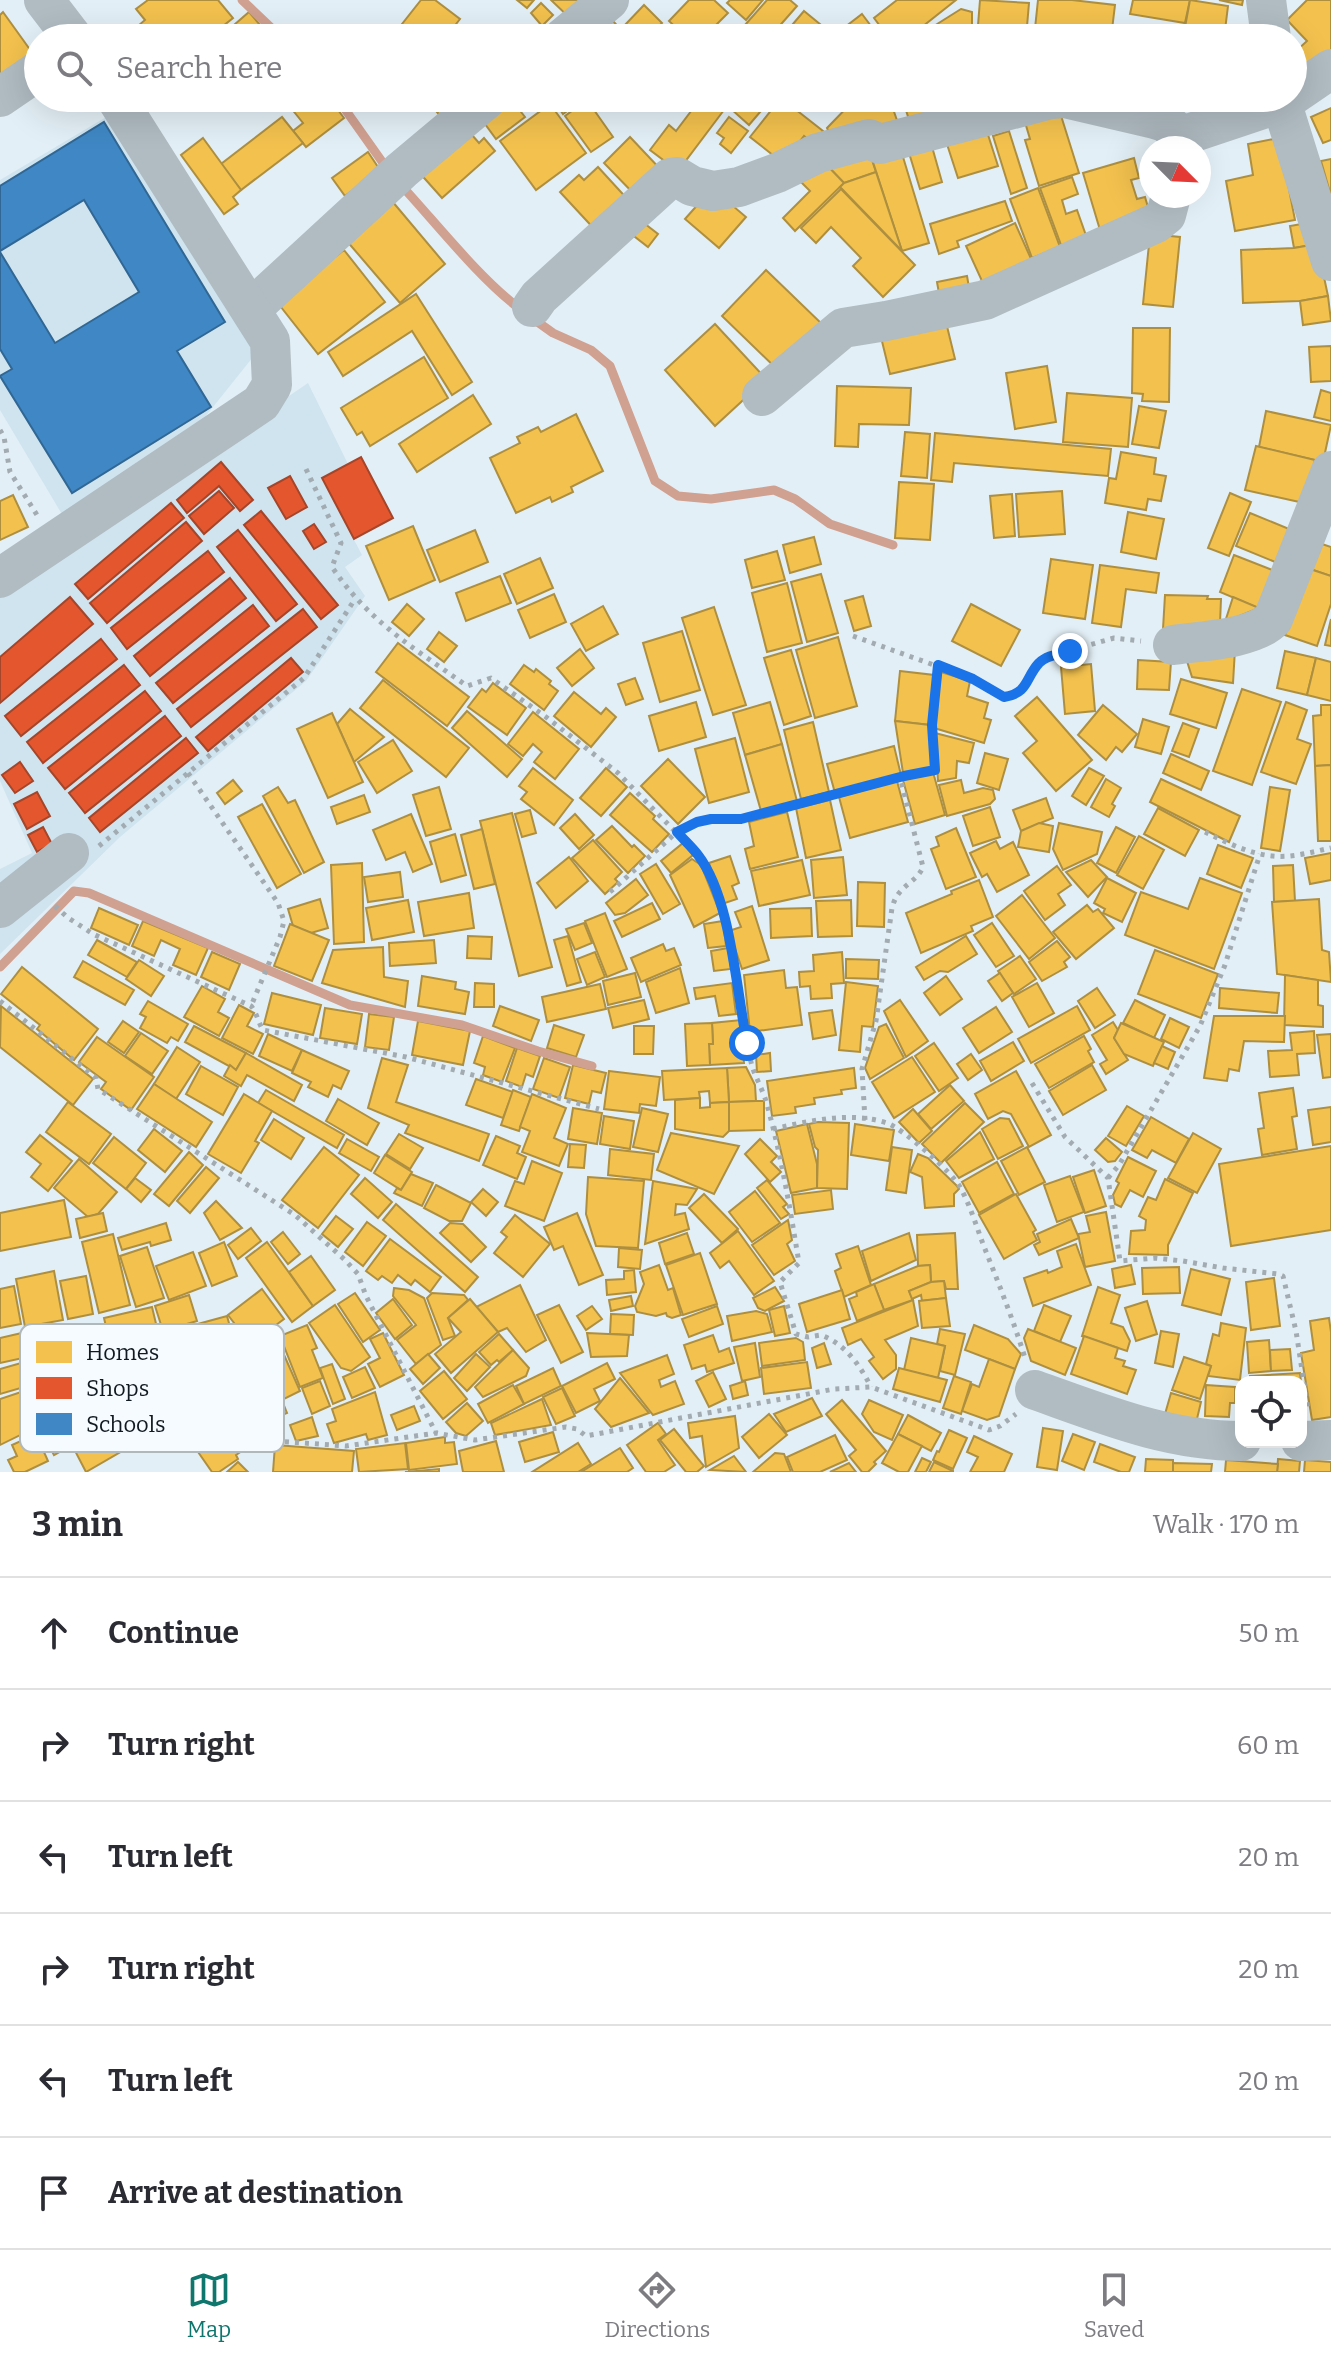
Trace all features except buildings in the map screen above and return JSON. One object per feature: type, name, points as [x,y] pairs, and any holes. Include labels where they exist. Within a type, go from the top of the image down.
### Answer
[{"type":"street","points":[[44,0],[62,24]]},
{"type":"street","points":[[580,24],[609,0]]},
{"type":"street","points":[[1266,0],[1269,24]]},
{"type":"street","points":[[1307,85],[1331,69]]},
{"type":"street","points":[[0,97],[24,81]]},
{"type":"street","points":[[0,578],[261,403],[272,385],[270,341],[125,112]]},
{"type":"street","points":[[251,309],[394,178],[472,112]]},
{"type":"street","points":[[532,307],[539,297],[670,178],[677,177],[692,186],[713,191],[739,187],[818,153],[869,139],[880,144],[1002,112]]},
{"type":"street","points":[[1125,112],[1165,122],[1177,136]]},
{"type":"street","points":[[1197,136],[1255,112]]},
{"type":"street","points":[[1290,112],[1331,261]]},
{"type":"street","points":[[762,396],[843,328],[985,300],[1156,223],[1166,215],[1168,208]]},
{"type":"street","points":[[1173,645],[1266,627],[1273,619],[1331,471]]},
{"type":"street","points":[[0,908],[69,853]]},
{"type":"street","points":[[1035,1390],[1142,1428],[1235,1441]]},
{"type":"path","points":[[0,430],[10,472],[54,542]]},
{"type":"path","points":[[306,469],[341,543],[332,567],[355,599],[389,631],[467,686],[491,678],[546,717],[618,773],[699,856],[725,916],[751,1064],[766,1100],[788,1195],[799,1263],[780,1282],[796,1334],[808,1337],[821,1335],[846,1351],[863,1370],[871,1387]]},
{"type":"path","points":[[69,853],[100,845],[304,678],[355,599]]},
{"type":"path","points":[[853,636],[973,679],[1004,697],[1013,696],[1024,688],[1047,657],[1114,638],[1173,645]]},
{"type":"path","points":[[610,892],[677,832],[697,822],[741,819],[935,770],[932,725],[938,665]]},
{"type":"path","points":[[188,773],[278,903],[284,921],[251,1006]]},
{"type":"path","points":[[865,1120],[862,1069],[876,1021],[892,908],[899,890],[921,873],[923,867],[900,777]]},
{"type":"path","points":[[1205,832],[1235,846],[1273,856],[1331,848]]},
{"type":"path","points":[[1108,1178],[1119,1165],[1200,1026],[1225,965],[1260,854]]},
{"type":"path","points":[[67,917],[93,934],[251,1006],[263,1030],[406,1057],[599,1109]]},
{"type":"path","points":[[0,1001],[96,1078],[98,1089],[295,1215],[345,1260],[358,1274],[366,1296],[436,1433]]},
{"type":"path","points":[[1032,1083],[1065,1137],[1108,1178],[1120,1261],[1155,1258],[1283,1276],[1315,1440]]},
{"type":"path","points":[[284,1442],[346,1446],[436,1433],[475,1440],[566,1427],[577,1429],[586,1436],[834,1389],[871,1387],[989,1430],[1029,1406],[1035,1390],[1013,1319],[959,1184],[898,1129],[887,1123],[819,1119],[773,1129]]},
{"type":"shaded area","points":[[113,113],[257,352],[197,427],[63,516],[0,410],[0,180]]},
{"type":"shaded area","points":[[308,383],[348,464],[322,479],[362,555],[345,567],[365,596],[306,681],[120,837],[0,954],[0,869],[32,853],[0,781],[0,591]]},
{"type":"waterway","points":[[242,0],[267,24]]},
{"type":"waterway","points":[[347,112],[388,170]]},
{"type":"waterway","points":[[400,184],[473,266],[520,309]]},
{"type":"waterway","points":[[532,318],[553,333],[591,350],[610,366],[655,481],[678,496],[711,499],[774,490],[795,499],[830,524],[893,545]]},
{"type":"waterway","points":[[0,967],[74,891],[89,893],[350,1005],[462,1025],[592,1066]]},
{"type":"route","points":[[747,1043],[725,916],[699,856],[677,832],[697,822],[741,819],[935,770],[932,725],[938,665],[973,679],[1004,697],[1013,696],[1024,688],[1047,657],[1070,651]]}]
